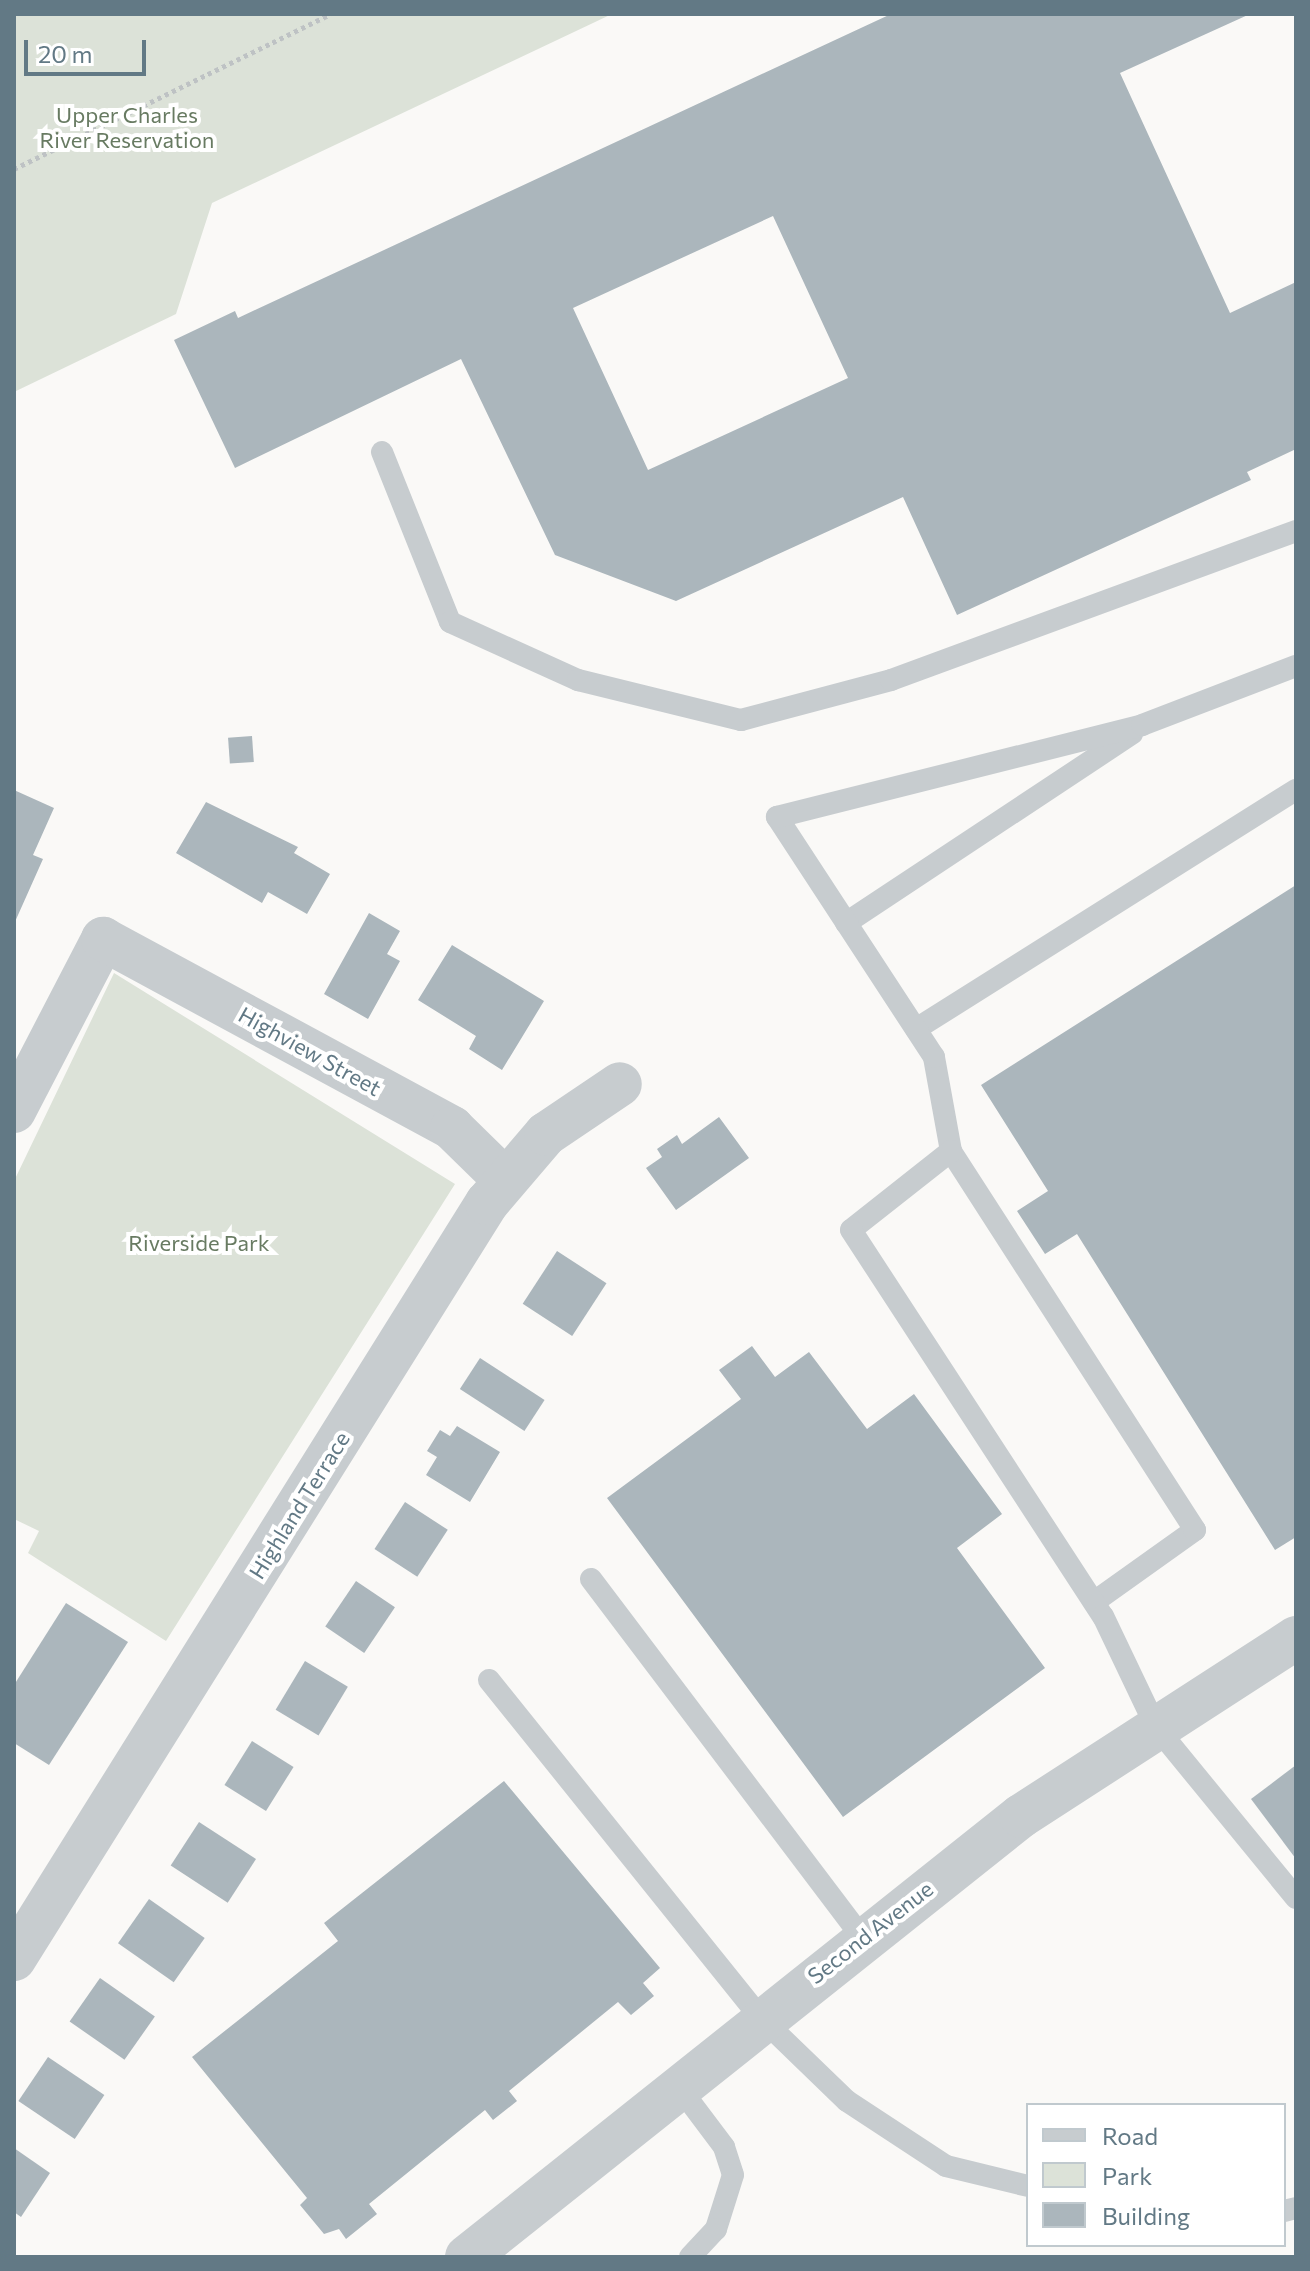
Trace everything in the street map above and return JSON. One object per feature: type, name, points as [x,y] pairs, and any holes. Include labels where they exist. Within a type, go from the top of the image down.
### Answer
[{"type":"street","name":"Highview Street","points":[[14,1111],[103,939],[452,1128],[504,1179]]},
{"type":"street","name":"Highland Terrace","points":[[14,1959],[504,1179],[546,1134],[620,1084]]},
{"type":"street","name":"Second Avenue","points":[[467,2257],[863,1938],[1021,1816],[1296,1638]]},
{"type":"lane","points":[[382,452],[450,622],[578,680],[741,720],[891,680],[1296,531]]},
{"type":"lane","points":[[1094,1602],[1195,1530],[951,1151],[934,1057],[777,817],[1148,723],[1296,666]]},
{"type":"lane","points":[[846,923],[1148,723]]},
{"type":"lane","points":[[916,1029],[1296,790]]},
{"type":"lane","points":[[951,1151],[851,1230],[1094,1602],[1156,1727],[1296,1898]]},
{"type":"lane","points":[[591,1579],[863,1938]]},
{"type":"lane","points":[[489,1680],[762,2019],[847,2101],[946,2166],[1026,2186]]},
{"type":"lane","points":[[679,2087],[724,2147],[733,2175],[722,2219],[690,2257]]},
{"type":"path","points":[[14,169],[330,14]]},
{"type":"green space","name":"Upper Charles River Reservation","points":[[14,14],[612,14],[212,203],[176,314],[14,392]]},
{"type":"green space","name":"Riverside Park","points":[[114,973],[455,1184],[166,1641],[28,1553],[39,1531],[14,1519],[14,1181]]},
{"type":"building","points":[[891,14],[1250,14],[1120,73],[1230,313],[1296,282],[1296,449],[1247,472],[1251,480],[957,615],[903,497],[676,601],[555,555],[461,359],[235,468],[174,340],[235,311],[238,318]],"holes":[[[773,216],[848,378],[648,470],[573,308]]]},
{"type":"building","points":[[252,736],[254,762],[230,764],[228,738]]},
{"type":"building","points":[[14,790],[54,808],[33,855],[43,859],[14,924]]},
{"type":"building","points":[[206,802],[298,847],[294,853],[330,874],[307,914],[268,892],[262,903],[176,853]]},
{"type":"building","points":[[1296,885],[1296,1537],[1275,1550],[1077,1234],[1045,1254],[1017,1211],[1048,1191],[981,1085]]},
{"type":"building","points":[[369,913],[400,931],[387,954],[400,961],[368,1019],[324,994]]},
{"type":"building","points":[[452,945],[544,1001],[502,1070],[469,1049],[476,1036],[418,1000]]},
{"type":"building","points":[[719,1117],[749,1158],[676,1210],[646,1168],[662,1157],[657,1149],[677,1135],[682,1144]]},
{"type":"building","points":[[557,1251],[606,1283],[572,1336],[523,1304]]},
{"type":"building","points":[[752,1346],[775,1377],[809,1352],[867,1429],[914,1394],[1002,1514],[957,1548],[1045,1668],[843,1817],[607,1498],[741,1399],[719,1370]]},
{"type":"building","points":[[480,1358],[545,1400],[524,1431],[460,1389]]},
{"type":"building","points":[[457,1426],[500,1452],[470,1502],[426,1475],[437,1457],[427,1451],[440,1430],[450,1436]]},
{"type":"building","points":[[405,1502],[448,1530],[417,1577],[375,1549]]},
{"type":"building","points":[[356,1581],[395,1607],[364,1653],[325,1627]]},
{"type":"building","points":[[66,1603],[128,1642],[49,1765],[14,1743],[14,1685]]},
{"type":"building","points":[[305,1661],[348,1687],[319,1736],[276,1710]]},
{"type":"building","points":[[252,1741],[294,1767],[266,1811],[224,1785]]},
{"type":"building","points":[[1296,1765],[1296,1859],[1251,1799]]},
{"type":"building","points":[[504,1781],[660,1968],[643,1983],[654,1996],[631,2015],[618,2002],[509,2091],[517,2101],[493,2120],[485,2110],[369,2204],[377,2214],[346,2239],[339,2229],[324,2234],[300,2205],[307,2198],[192,2057],[338,1941],[324,1923]]},
{"type":"building","points":[[199,1822],[256,1859],[228,1903],[171,1866]]},
{"type":"building","points":[[149,1899],[205,1938],[174,1982],[118,1943]]},
{"type":"building","points":[[100,1978],[155,2016],[124,2060],[70,2021]]},
{"type":"building","points":[[48,2057],[104,2095],[75,2139],[18,2101]]},
{"type":"building","points":[[14,2148],[50,2173],[21,2217],[14,2212]]}]
